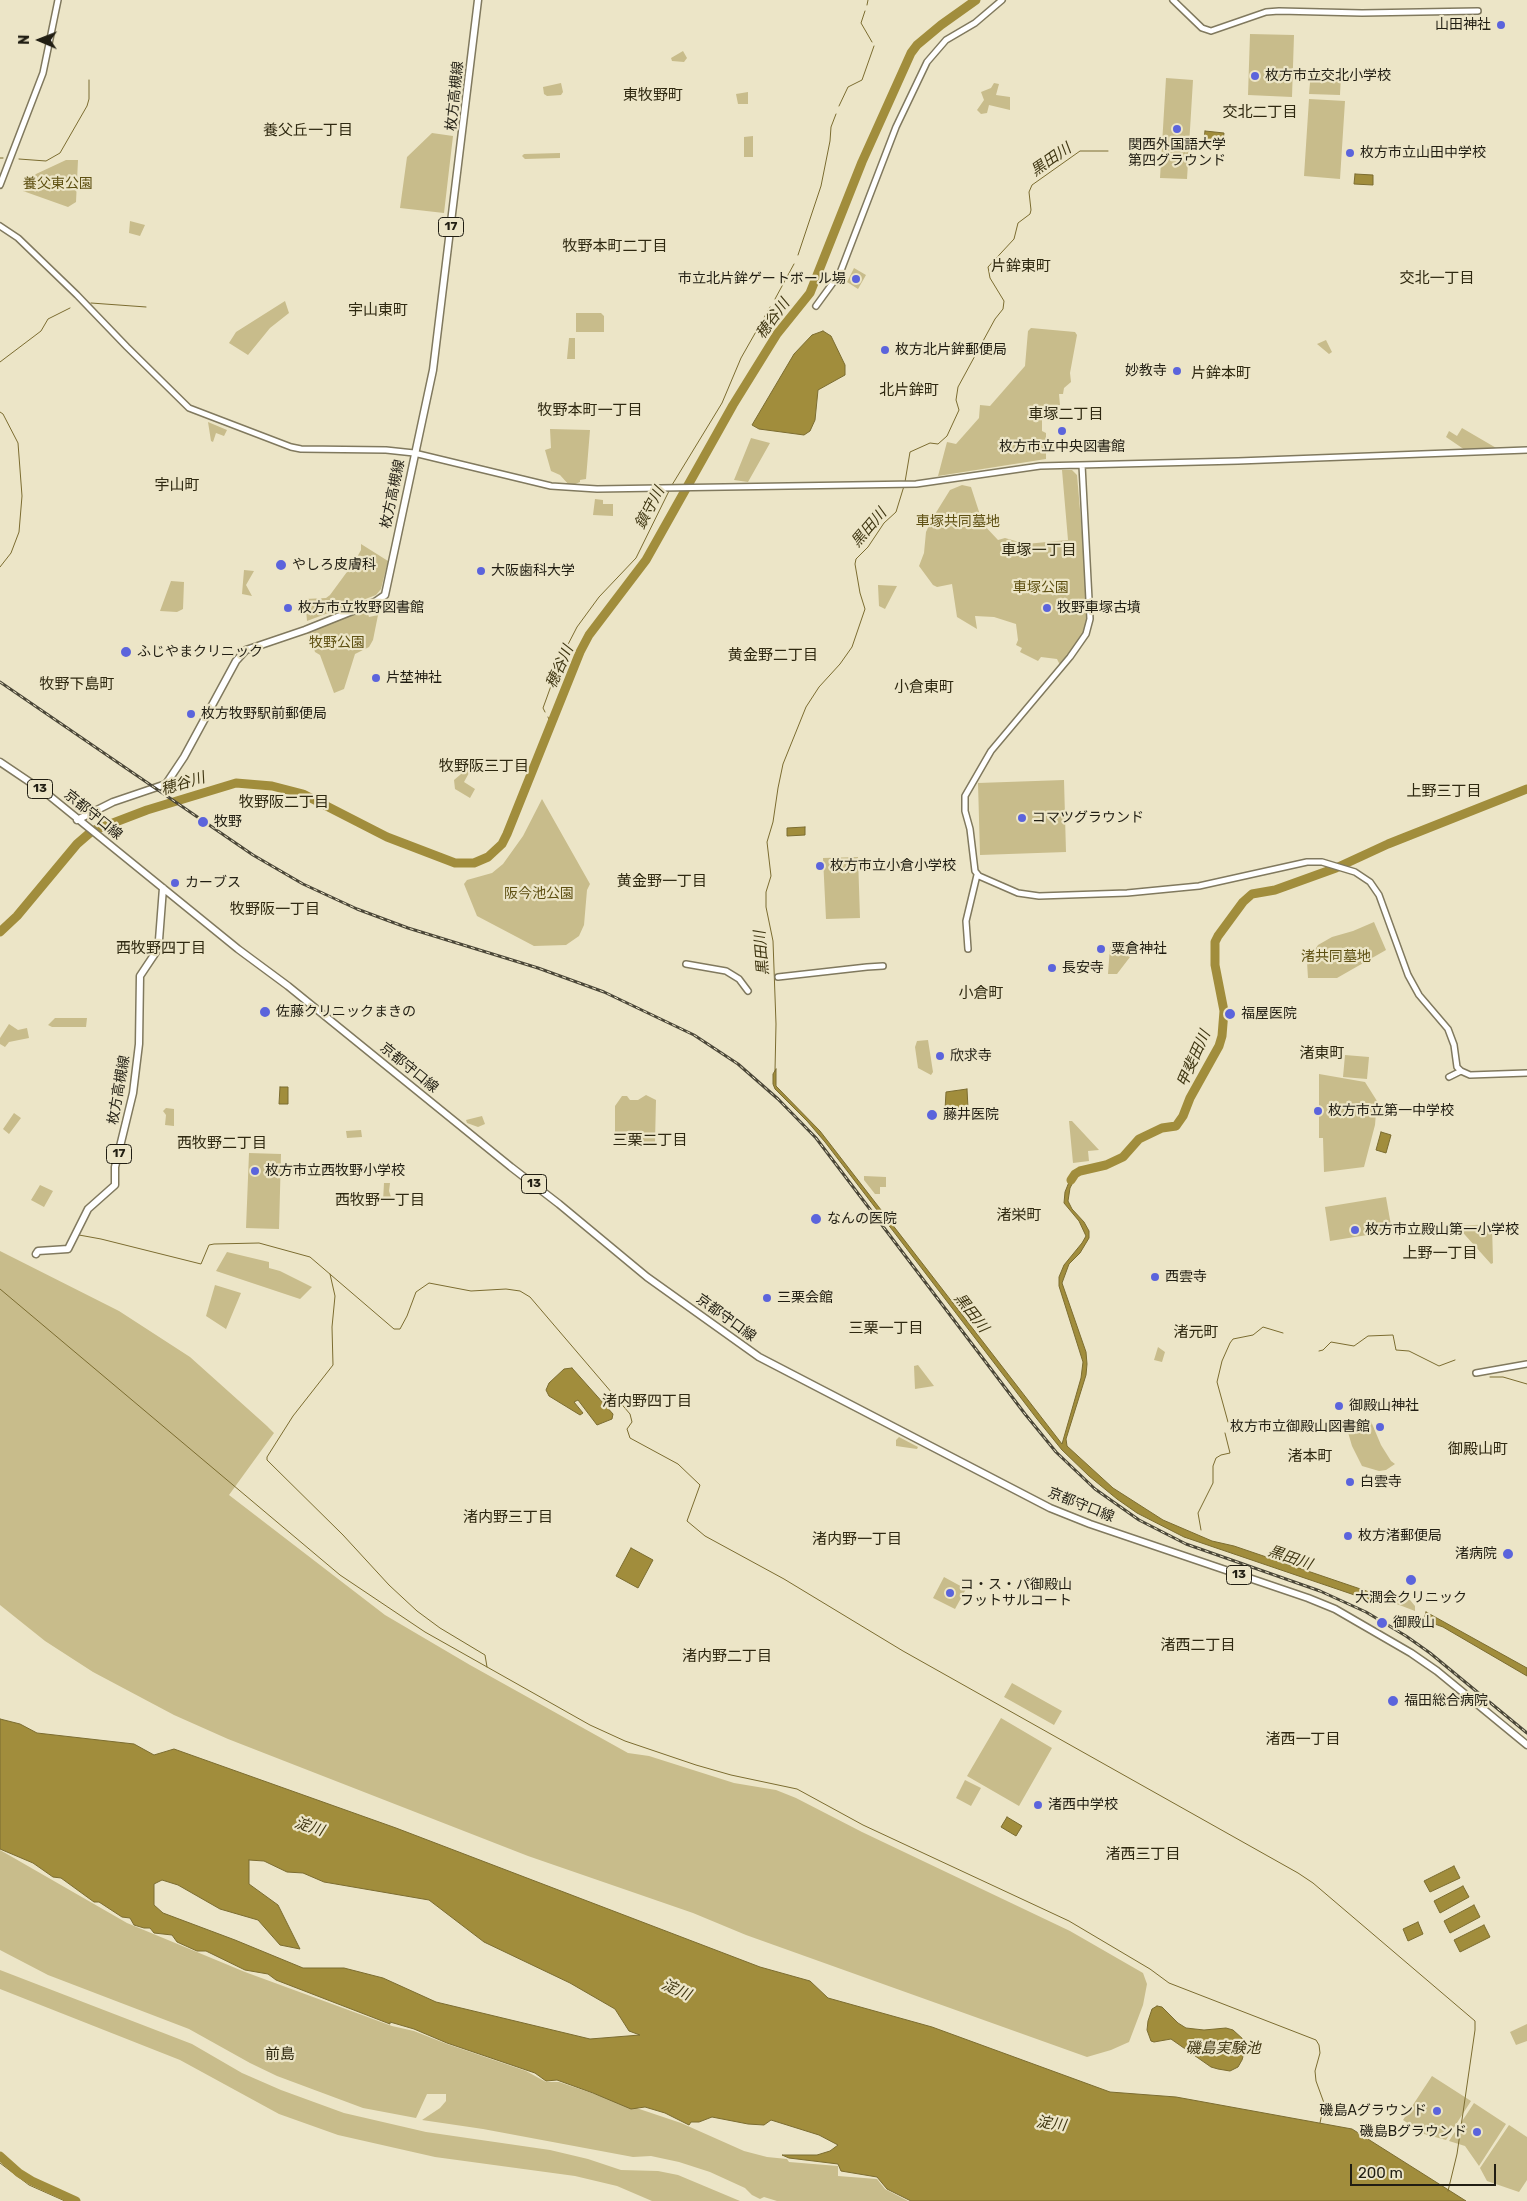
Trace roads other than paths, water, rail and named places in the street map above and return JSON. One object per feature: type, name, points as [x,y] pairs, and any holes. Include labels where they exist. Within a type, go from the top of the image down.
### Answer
[{"type":"main road","name":"枚方高槻線","points":[[77,820],[113,802],[166,784],[184,757],[236,662],[246,650],[305,630],[376,602],[385,595],[433,370],[478,0]]},
{"type":"main road","name":"京都守口線","points":[[0,762],[46,793],[77,820],[560,1204],[647,1277],[759,1357],[1050,1508],[1090,1524],[1293,1592],[1335,1609],[1411,1653],[1437,1671],[1527,1745]]},
{"type":"main road","name":"枚方高槻線","points":[[36,1254],[38,1252],[68,1250],[88,1209],[115,1185],[115,1167],[134,1093],[139,1044],[140,976],[156,952],[159,940],[163,888]]},
{"type":"street","points":[[0,185],[43,73],[58,0]]},
{"type":"street","points":[[816,306],[840,273],[896,127],[927,62],[946,40],[975,23],[1002,0]]},
{"type":"street","points":[[1173,0],[1202,28],[1210,31],[1266,12],[1279,11],[1370,13],[1478,11]]},
{"type":"street","points":[[0,226],[18,238],[78,295],[189,408],[278,443],[301,450],[392,450],[414,453],[551,486],[597,490],[905,484],[1040,466],[1238,461],[1527,450]]},
{"type":"street","points":[[1082,465],[1090,619],[1086,634],[1070,657],[991,751],[965,796],[965,811],[970,829],[973,868],[977,875],[1018,893],[1038,896],[1128,893],[1199,886],[1307,862],[1322,862],[1356,872],[1370,882],[1379,895],[1408,975],[1420,994],[1448,1029],[1454,1045],[1457,1067],[1461,1072],[1470,1075],[1527,1073]]},
{"type":"street","points":[[968,949],[966,921],[977,875]]},
{"type":"street","points":[[686,964],[726,971],[739,979],[748,991]]},
{"type":"street","points":[[778,977],[866,966],[883,966]]},
{"type":"street","points":[[1449,1077],[1461,1072]]},
{"type":"street","points":[[1476,1373],[1527,1364]]},
{"type":"water","points":[[1205,131],[1224,133],[1223,141],[1204,139]]},
{"type":"water","points":[[1355,174],[1373,175],[1373,185],[1354,184]]},
{"type":"water","points":[[823,331],[831,336],[845,365],[845,375],[818,390],[815,420],[810,431],[804,435],[759,429],[752,425],[794,354],[812,335]]},
{"type":"water","points":[[805,827],[805,835],[787,836],[787,828]]},
{"type":"water","points":[[776,1069],[776,1086],[820,1131],[1062,1444],[1081,1378],[1083,1362],[1059,1286],[1059,1277],[1064,1265],[1086,1236],[1079,1221],[1064,1203],[1065,1192],[1071,1177],[1080,1169],[1070,1188],[1068,1201],[1072,1209],[1084,1222],[1089,1231],[1089,1238],[1080,1253],[1069,1264],[1062,1283],[1086,1352],[1087,1364],[1086,1375],[1066,1439],[1067,1446],[1113,1488],[1163,1520],[1212,1541],[1234,1546],[1384,1597],[1381,1604],[1184,1537],[1137,1513],[1089,1476],[1062,1450],[1037,1419],[825,1142],[775,1089],[773,1074]]},
{"type":"water","points":[[280,1087],[288,1087],[288,1104],[279,1104]]},
{"type":"water","points":[[967,1089],[968,1108],[945,1110],[946,1092]]},
{"type":"water","points":[[1381,1132],[1391,1135],[1386,1153],[1376,1150]]},
{"type":"water","points":[[572,1368],[613,1414],[612,1419],[597,1425],[578,1400],[574,1402],[583,1413],[580,1415],[549,1396],[546,1390],[549,1383],[564,1369]]},
{"type":"water","points":[[631,1548],[653,1560],[638,1588],[616,1576]]},
{"type":"water","points":[[1426,1612],[1527,1668],[1527,1676],[1443,1627],[1424,1620]]},
{"type":"water","name":"淀川","points":[[0,1719],[20,1724],[37,1733],[134,1744],[154,1755],[174,1749],[396,1828],[760,1967],[810,1981],[828,1998],[932,2027],[1110,2092],[1176,2097],[1352,2129],[1466,2201],[911,2201],[887,2189],[877,2177],[841,2171],[838,2164],[789,2158],[782,2155],[817,2155],[830,2151],[838,2145],[819,2135],[771,2120],[764,2125],[712,2117],[699,2122],[691,2122],[689,2125],[665,2113],[645,2107],[631,2109],[557,2080],[546,2081],[535,2073],[447,2043],[414,2029],[390,2022],[390,2024],[276,1980],[268,1974],[245,1970],[206,1951],[197,1951],[177,1942],[172,1935],[154,1933],[150,1928],[134,1925],[130,1918],[122,1917],[99,1902],[94,1902],[61,1878],[53,1877],[33,1863],[0,1849]],"holes":[[[249,1860],[264,1861],[287,1872],[303,1873],[324,1882],[429,1900],[484,1942],[570,1983],[615,2009],[629,2031],[640,2035],[590,2039],[436,2002],[383,1978],[344,1968],[303,1968],[163,1913],[154,1905],[154,1884],[162,1880],[178,1885],[220,1909],[258,1920],[280,1945],[300,1949],[278,1905],[249,1884]]]},
{"type":"water","points":[[1007,1817],[1022,1826],[1016,1836],[1001,1827]]},
{"type":"water","points":[[1454,1866],[1460,1878],[1430,1892],[1424,1881]]},
{"type":"water","points":[[1463,1886],[1469,1897],[1440,1913],[1434,1901]]},
{"type":"water","points":[[1474,1905],[1480,1917],[1450,1933],[1444,1921]]},
{"type":"water","points":[[1418,1922],[1423,1934],[1408,1941],[1403,1929]]},
{"type":"water","points":[[1484,1925],[1490,1937],[1460,1952],[1454,1940]]},
{"type":"water","name":"磯島実験池","points":[[1157,2006],[1162,2007],[1178,2023],[1186,2028],[1204,2030],[1226,2028],[1233,2030],[1244,2040],[1246,2046],[1238,2067],[1230,2071],[1211,2067],[1171,2039],[1151,2041],[1147,2030],[1148,2021],[1152,2009]]},
{"type":"waterway","name":"鎮守川","points":[[867,5],[868,0]]},
{"type":"waterway","name":"穂谷川","points":[[0,932],[17,916],[77,844],[92,831],[147,810],[236,783],[272,786],[303,794],[387,837],[455,863],[474,863],[488,857],[502,844],[580,652],[589,635],[646,560],[733,405],[777,334],[810,293],[862,162],[911,53],[917,45],[941,25],[976,0]]},
{"type":"waterway","name":"鎮守川","points":[[865,11],[861,23],[872,42]]},
{"type":"waterway","name":"鎮守川","points":[[839,106],[848,87],[862,80],[874,46]]},
{"type":"waterway","points":[[19,159],[46,161],[60,153],[87,106],[89,80]]},
{"type":"waterway","name":"鎮守川","points":[[798,255],[821,186],[831,127],[836,114]]},
{"type":"waterway","name":"黒田川","points":[[905,482],[910,452],[930,443],[938,444],[947,436],[959,410],[956,400],[958,387],[995,319],[1003,309],[1004,301],[990,278],[988,267],[1014,239],[1018,223],[1030,214],[1029,192],[1032,185],[1080,151],[1108,151]]},
{"type":"waterway","name":"鎮守川","points":[[775,299],[794,264]]},
{"type":"waterway","points":[[91,303],[146,307]]},
{"type":"waterway","name":"鎮守川","points":[[672,485],[722,403],[741,358],[770,307]]},
{"type":"waterway","points":[[0,362],[41,331],[48,319],[70,308]]},
{"type":"waterway","points":[[0,412],[3,414],[18,443],[22,496],[19,532],[11,553],[0,567]]},
{"type":"waterway","name":"黒田川","points":[[775,1071],[776,1024],[773,941],[766,907],[766,892],[771,876],[767,842],[773,822],[783,764],[806,707],[819,687],[840,664],[852,647],[865,609],[860,593],[855,564],[856,559],[868,547],[884,523],[896,512],[904,486]]},
{"type":"waterway","name":"鎮守川","points":[[545,712],[543,708],[561,658],[577,627],[599,597],[636,558],[670,489]]},
{"type":"waterway","name":"鎮守川","points":[[548,717],[550,722]]},
{"type":"waterway","name":"甲斐田川","points":[[1071,1180],[1080,1171],[1106,1165],[1123,1157],[1139,1139],[1162,1128],[1176,1126],[1183,1116],[1190,1098],[1219,1046],[1222,1036],[1224,1011],[1215,965],[1215,942],[1243,902],[1252,894],[1275,890],[1336,868],[1388,844],[1527,789]]},
{"type":"waterway","points":[[79,1235],[201,1264],[209,1245],[214,1244],[259,1243],[310,1257],[394,1329],[400,1329],[416,1292],[429,1283],[471,1291],[506,1289],[520,1291],[530,1297],[630,1414],[632,1422],[627,1429],[630,1438],[678,1464],[700,1485],[687,1521],[705,1536],[784,1579],[903,1651],[1298,1873],[1313,1883],[1475,2021],[1457,2154],[1448,2191]]},
{"type":"waterway","points":[[330,1274],[335,1296],[332,1327],[333,1365],[293,1416],[267,1457],[267,1460],[343,1535],[389,1585],[417,1611],[440,1628],[485,1655],[487,1667]]},
{"type":"waterway","points":[[0,1289],[340,1575],[425,1632],[590,1725],[625,1741],[696,1765],[731,1775],[797,1789],[863,1825],[1069,1921],[1150,1969],[1169,1983],[1316,2040],[1320,2053],[1315,2071],[1316,2081],[1324,2103],[1320,2123]]},
{"type":"waterway","points":[[1228,1422],[1217,1382],[1222,1361],[1230,1343],[1233,1339],[1253,1335],[1263,1327],[1283,1333]]},
{"type":"waterway","points":[[1319,1351],[1323,1350],[1331,1342],[1354,1346],[1368,1336],[1393,1335],[1396,1350],[1409,1351],[1439,1366],[1455,1360]]},
{"type":"waterway","points":[[1490,1377],[1503,1377],[1527,1384]]},
{"type":"waterway","points":[[1201,1530],[1198,1513],[1213,1483],[1213,1466],[1216,1458],[1230,1453],[1225,1433]]},
{"type":"waterway","points":[[0,2156],[19,2173],[32,2181],[76,2201]]},
{"type":"waterway","points":[[0,2163],[29,2185],[65,2201]]},
{"type":"railway","points":[[0,682],[253,855],[303,884],[357,909],[408,928],[538,968],[604,992],[694,1035],[738,1064],[778,1099],[816,1138],[1025,1414],[1056,1452],[1095,1489],[1139,1520],[1186,1544],[1320,1591],[1366,1612],[1430,1653],[1527,1733]]},
{"type":"place","name":"山田神社","points":[[1501,25]]},
{"type":"place","name":"枚方市立交北小学校","points":[[1255,76]]},
{"type":"place","name":"関西外国語大学 第四グラウンド","points":[[1177,129]]},
{"type":"place","name":"枚方市立山田中学校","points":[[1350,153]]},
{"type":"place","name":"市立北片鉾ゲートボール場","points":[[856,279]]},
{"type":"place","name":"枚方北片鉾郵便局","points":[[885,350]]},
{"type":"place","name":"妙教寺","points":[[1177,371]]},
{"type":"place","name":"枚方市立中央図書館","points":[[1062,431]]},
{"type":"place","name":"やしろ皮膚科","points":[[281,565]]},
{"type":"place","name":"大阪歯科大学","points":[[481,571]]},
{"type":"place","name":"枚方市立牧野図書館","points":[[288,608]]},
{"type":"place","name":"牧野車塚古墳","points":[[1047,608]]},
{"type":"place","name":"ふじやまクリニック","points":[[126,652]]},
{"type":"place","name":"片埜神社","points":[[376,678]]},
{"type":"place","name":"枚方牧野駅前郵便局","points":[[191,714]]},
{"type":"place","name":"コマツグラウンド","points":[[1022,818]]},
{"type":"place","name":"牧野","points":[[203,822]]},
{"type":"place","name":"枚方市立小倉小学校","points":[[820,866]]},
{"type":"place","name":"カーブス","points":[[175,883]]},
{"type":"place","name":"粟倉神社","points":[[1101,949]]},
{"type":"place","name":"長安寺","points":[[1052,968]]},
{"type":"place","name":"佐藤クリニックまきの","points":[[265,1012]]},
{"type":"place","name":"福屋医院","points":[[1230,1014]]},
{"type":"place","name":"欣求寺","points":[[940,1056]]},
{"type":"place","name":"枚方市立第一中学校","points":[[1318,1111]]},
{"type":"place","name":"藤井医院","points":[[932,1115]]},
{"type":"place","name":"枚方市立西牧野小学校","points":[[255,1171]]},
{"type":"place","name":"なんの医院","points":[[816,1219]]},
{"type":"place","name":"枚方市立殿山第一小学校","points":[[1355,1230]]},
{"type":"place","name":"西雲寺","points":[[1155,1277]]},
{"type":"place","name":"三栗会館","points":[[767,1298]]},
{"type":"place","name":"御殿山神社","points":[[1339,1406]]},
{"type":"place","name":"枚方市立御殿山図書館","points":[[1380,1427]]},
{"type":"place","name":"白雲寺","points":[[1350,1482]]},
{"type":"place","name":"枚方渚郵便局","points":[[1348,1536]]},
{"type":"place","name":"渚病院","points":[[1508,1554]]},
{"type":"place","name":"大潤会クリニック","points":[[1411,1580]]},
{"type":"place","name":"コ・ス・パ御殿山 フットサルコート","points":[[950,1593]]},
{"type":"place","name":"御殿山","points":[[1382,1623]]},
{"type":"place","name":"福田総合病院","points":[[1393,1701]]},
{"type":"place","name":"渚西中学校","points":[[1038,1805]]},
{"type":"place","name":"磯島Aグラウンド","points":[[1437,2111]]},
{"type":"place","name":"磯島Bグラウンド","points":[[1477,2132]]},
{"type":"district","name":"東牧野町","points":[[653,96]]},
{"type":"district","name":"交北二丁目","points":[[1260,113]]},
{"type":"district","name":"養父丘一丁目","points":[[308,131]]},
{"type":"district","name":"牧野本町二丁目","points":[[615,247]]},
{"type":"district","name":"片鉾東町","points":[[1021,267]]},
{"type":"district","name":"交北一丁目","points":[[1437,279]]},
{"type":"district","name":"宇山東町","points":[[378,311]]},
{"type":"district","name":"片鉾本町","points":[[1221,374]]},
{"type":"district","name":"北片鉾町","points":[[909,391]]},
{"type":"district","name":"牧野本町一丁目","points":[[590,411]]},
{"type":"district","name":"車塚二丁目","points":[[1066,415]]},
{"type":"district","name":"宇山町","points":[[177,486]]},
{"type":"district","name":"車塚一丁目","points":[[1039,551]]},
{"type":"district","name":"黄金野二丁目","points":[[773,656]]},
{"type":"district","name":"牧野下島町","points":[[77,685]]},
{"type":"district","name":"小倉東町","points":[[924,688]]},
{"type":"district","name":"牧野阪三丁目","points":[[484,767]]},
{"type":"district","name":"上野三丁目","points":[[1444,792]]},
{"type":"district","name":"牧野阪二丁目","points":[[284,803]]},
{"type":"district","name":"黄金野一丁目","points":[[662,882]]},
{"type":"district","name":"牧野阪一丁目","points":[[275,910]]},
{"type":"district","name":"西牧野四丁目","points":[[161,949]]},
{"type":"district","name":"小倉町","points":[[981,994]]},
{"type":"district","name":"渚東町","points":[[1322,1054]]},
{"type":"district","name":"三栗二丁目","points":[[650,1141]]},
{"type":"district","name":"西牧野二丁目","points":[[222,1144]]},
{"type":"district","name":"西牧野一丁目","points":[[380,1201]]},
{"type":"district","name":"渚栄町","points":[[1019,1216]]},
{"type":"district","name":"上野一丁目","points":[[1440,1254]]},
{"type":"district","name":"三栗一丁目","points":[[886,1329]]},
{"type":"district","name":"渚元町","points":[[1196,1333]]},
{"type":"district","name":"渚内野四丁目","points":[[647,1402]]},
{"type":"district","name":"御殿山町","points":[[1478,1450]]},
{"type":"district","name":"渚本町","points":[[1310,1457]]},
{"type":"district","name":"渚内野三丁目","points":[[508,1518]]},
{"type":"district","name":"渚内野一丁目","points":[[857,1540]]},
{"type":"district","name":"渚西二丁目","points":[[1198,1646]]},
{"type":"district","name":"渚内野二丁目","points":[[727,1657]]},
{"type":"district","name":"渚西一丁目","points":[[1303,1740]]},
{"type":"district","name":"渚西三丁目","points":[[1143,1855]]},
{"type":"district","name":"前島","points":[[280,2055]]},
{"type":"park label","name":"養父東公園","points":[[58,184]]},
{"type":"park label","name":"車塚共同墓地","points":[[958,522]]},
{"type":"park label","name":"車塚公園","points":[[1041,588]]},
{"type":"park label","name":"牧野公園","points":[[337,643]]},
{"type":"park label","name":"阪今池公園","points":[[539,894]]},
{"type":"park label","name":"渚共同墓地","points":[[1336,957]]}]
